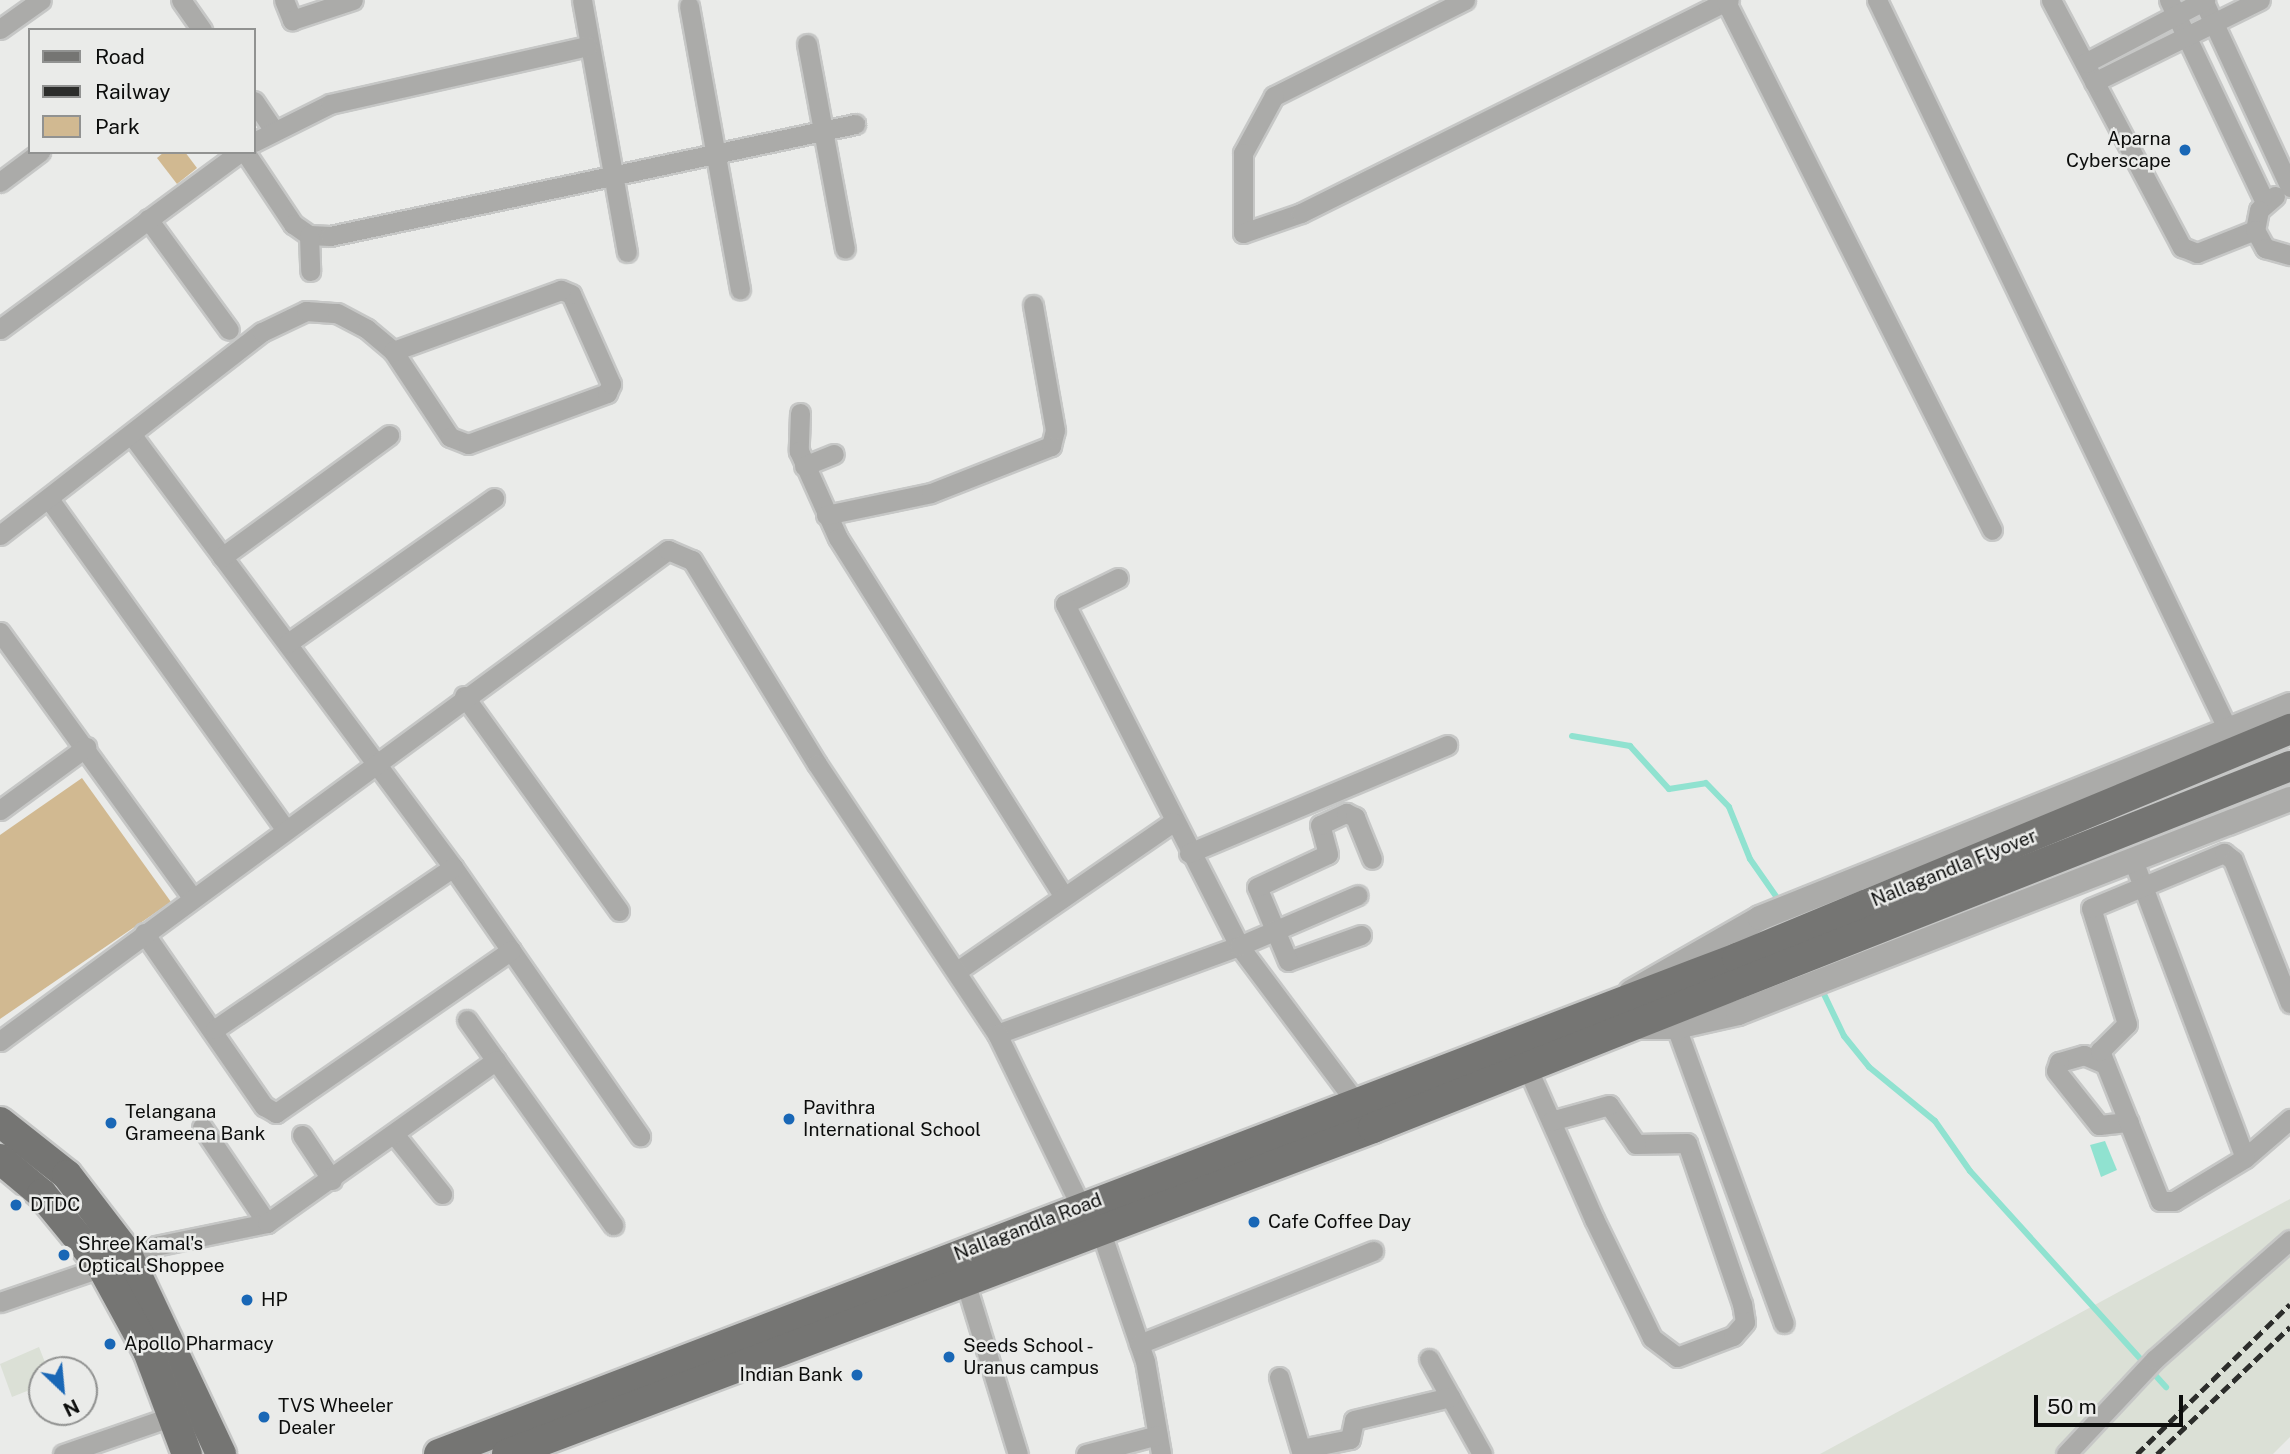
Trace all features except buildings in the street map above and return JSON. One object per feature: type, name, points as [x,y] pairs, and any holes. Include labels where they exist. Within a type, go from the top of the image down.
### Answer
[{"type":"main road","name":"Nallagandla Flyover","points":[[1743,971],[2290,729]]},
{"type":"main road","name":"Nallagandla Flyover","points":[[1623,1015],[2290,766]]},
{"type":"main road","name":"Nallagandla Road","points":[[439,1454],[1091,1218],[1527,1067],[1623,1015]]},
{"type":"main road","name":"Nallagandla Road","points":[[506,1454],[965,1281],[1091,1218],[1357,1104],[1623,1015]]},
{"type":"main road","points":[[0,1122],[67,1175],[221,1449]]},
{"type":"main road","points":[[0,1159],[114,1259],[128,1309],[187,1454]]},
{"type":"street","points":[[0,30],[41,0]]},
{"type":"street","points":[[181,0],[201,28]]},
{"type":"street","points":[[284,0],[292,20],[354,0]]},
{"type":"street","points":[[582,0],[610,172],[627,252]]},
{"type":"street","points":[[1465,0],[1274,96],[1243,153],[1243,233],[1301,213],[1727,1],[1992,530]]},
{"type":"street","points":[[1877,0],[2228,730]]},
{"type":"street","points":[[2051,0],[2182,247],[2197,253],[2255,230]]},
{"type":"street","points":[[2085,63],[2172,7],[2204,0],[2290,187]]},
{"type":"street","points":[[2094,82],[2260,0]]},
{"type":"street","points":[[689,6],[740,289]]},
{"type":"street","points":[[2172,7],[2265,202],[2255,230],[2265,248],[2290,255]]},
{"type":"street","points":[[807,44],[825,129],[845,249]]},
{"type":"street","points":[[256,140],[272,128],[389,87],[588,47]]},
{"type":"street","points":[[256,104],[272,128]]},
{"type":"street","points":[[246,154],[293,224],[309,235],[855,124]]},
{"type":"street","points":[[0,182],[37,154]]},
{"type":"street","points":[[0,329],[237,154]]},
{"type":"street","points":[[2265,202],[2290,194]]},
{"type":"street","points":[[148,219],[229,330]]},
{"type":"street","points":[[309,235],[310,271]]},
{"type":"street","points":[[0,535],[262,332],[306,311],[337,313],[393,351],[450,437],[468,444],[607,393],[611,384],[571,294],[561,290],[393,351]]},
{"type":"street","points":[[826,515],[931,493],[1055,442],[1033,304]]},
{"type":"street","points":[[800,413],[804,466],[826,515],[1064,897]]},
{"type":"street","points":[[131,434],[453,867],[640,1136]]},
{"type":"street","points":[[222,557],[389,435]]},
{"type":"street","points":[[804,466],[834,454]]},
{"type":"street","points":[[288,643],[494,498]]},
{"type":"street","points":[[49,499],[284,827]]},
{"type":"street","points":[[0,1041],[284,827],[659,553],[686,553],[997,1034],[1091,1218],[1139,1344],[1160,1445],[1086,1454]]},
{"type":"street","points":[[1118,579],[1065,604],[1173,822],[1239,946],[1357,1104]]},
{"type":"street","points":[[0,632],[86,747],[192,897]]},
{"type":"street","points":[[464,696],[619,911]]},
{"type":"street","points":[[1623,1015],[1698,948],[1760,918],[2290,705]]},
{"type":"street","points":[[1189,853],[1447,745]]},
{"type":"street","points":[[0,810],[86,747]]},
{"type":"street","points":[[1623,1015],[1676,1027],[1791,994],[2290,799]]},
{"type":"street","points":[[1361,935],[1288,961],[1271,930],[1257,887],[1328,855],[1323,822],[1353,814],[1372,859]]},
{"type":"street","points":[[957,971],[1173,822]]},
{"type":"street","points":[[2091,908],[2224,853],[2233,860],[2290,1003]]},
{"type":"street","points":[[2133,860],[2245,1158]]},
{"type":"street","points":[[215,1030],[453,867]]},
{"type":"street","points":[[2080,880],[2127,1024],[2100,1051],[2160,1202],[2174,1201],[2245,1158],[2290,1119]]},
{"type":"street","points":[[997,1034],[1239,946],[1271,930],[1358,895]]},
{"type":"street","points":[[144,933],[215,1030],[264,1105],[276,1114],[511,950]]},
{"type":"street","points":[[467,1020],[613,1225]]},
{"type":"street","points":[[1676,1027],[1784,1322]]},
{"type":"street","points":[[2105,1064],[2084,1055],[2059,1062],[2056,1071],[2099,1125],[2129,1122]]},
{"type":"street","points":[[0,1302],[114,1259],[267,1223],[332,1180],[496,1060]]},
{"type":"street","points":[[1527,1067],[1552,1121],[1664,1353],[1677,1357],[1733,1336],[1745,1322],[1742,1304],[1687,1143],[1636,1144],[1609,1105],[1552,1121]]},
{"type":"street","points":[[202,1127],[267,1223]]},
{"type":"street","points":[[394,1134],[442,1194]]},
{"type":"street","points":[[302,1135],[332,1180]]},
{"type":"street","points":[[2066,1454],[2155,1359],[2290,1240]]},
{"type":"street","points":[[1139,1344],[1373,1251]]},
{"type":"street","points":[[965,1281],[1018,1454]]},
{"type":"street","points":[[1429,1359],[1482,1454]]},
{"type":"street","points":[[1279,1377],[1301,1452],[1350,1439],[1354,1420],[1450,1397]]},
{"type":"street","points":[[63,1454],[173,1416]]},
{"type":"shaded area","points":[[2105,1141],[2117,1170],[2101,1177],[2090,1145]]},
{"type":"shaded area","points":[[2290,1199],[2290,1437],[2273,1454],[1820,1454]]},
{"type":"shaded area","points":[[39,1347],[43,1356],[28,1356],[28,1391],[12,1397],[0,1364]]},
{"type":"green space","points":[[162,154],[186,154],[197,168],[177,184],[157,158]]},
{"type":"green space","points":[[82,778],[171,902],[0,1019],[0,835]]},
{"type":"waterway","points":[[1572,736],[1630,746],[1669,789],[1706,783],[1729,807],[1750,859],[1780,902]]},
{"type":"waterway","points":[[1821,988],[1844,1036],[1869,1067],[1935,1121],[1970,1171],[2166,1387]]},
{"type":"railway","points":[[2137,1454],[2290,1304]]},
{"type":"railway","points":[[2157,1454],[2290,1327]]},
{"type":"place","name":"Aparna Cyberscape","points":[[2185,150]]},
{"type":"place","name":"Pavithra International School","points":[[789,1119]]},
{"type":"place","name":"Telangana Grameena Bank","points":[[111,1123]]},
{"type":"place","name":"DTDC","points":[[16,1205]]},
{"type":"place","name":"Cafe Coffee Day","points":[[1254,1222]]},
{"type":"place","name":"Shree Kamal's Optical Shoppee","points":[[64,1255]]},
{"type":"place","name":"HP","points":[[247,1300]]},
{"type":"place","name":"Apollo Pharmacy","points":[[110,1344]]},
{"type":"place","name":"Seeds School - Uranus campus","points":[[949,1357]]},
{"type":"place","name":"Indian Bank","points":[[857,1375]]},
{"type":"place","name":"TVS Wheeler Dealer","points":[[264,1417]]}]
